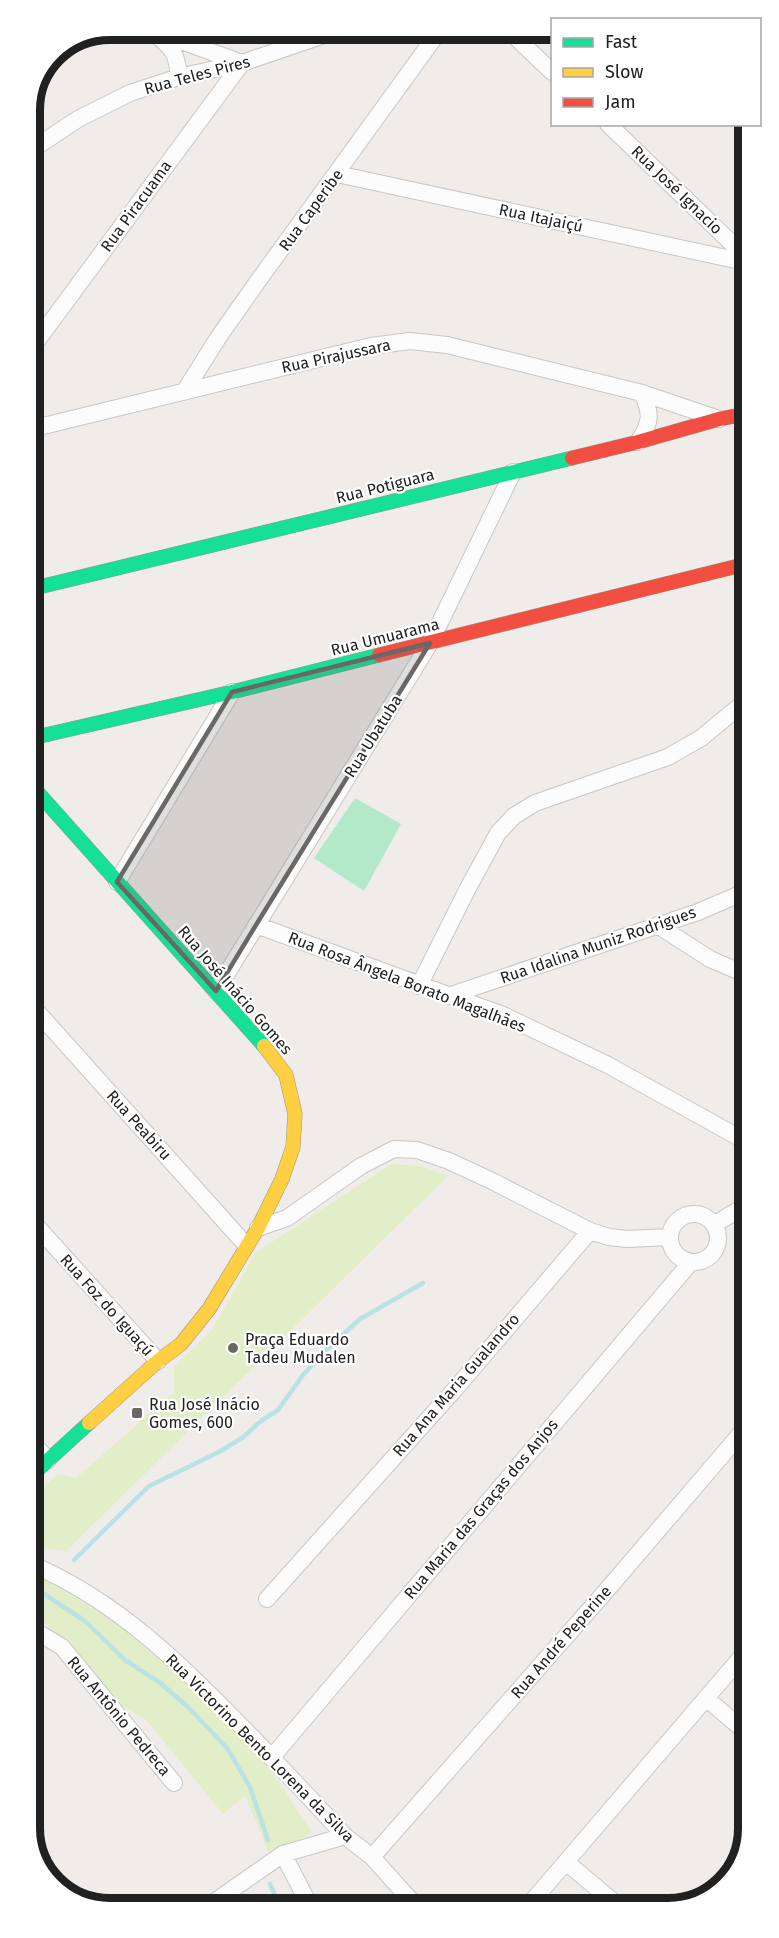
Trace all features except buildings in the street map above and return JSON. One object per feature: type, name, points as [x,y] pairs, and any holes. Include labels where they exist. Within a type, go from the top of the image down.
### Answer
[{"type":"street","points":[[162,40],[171,47],[178,61],[179,77]]},
{"type":"street","points":[[178,40],[242,63]]},
{"type":"street","name":"Rua Teles Pires","points":[[41,144],[78,119],[130,93],[179,77],[242,63],[309,40]]},
{"type":"street","name":"Rua Caperibe","points":[[184,392],[225,328],[432,41]]},
{"type":"street","points":[[519,41],[551,71]]},
{"type":"street","name":"Rua Piracuama","points":[[41,336],[242,63]]},
{"type":"street","points":[[199,73],[212,90],[214,100]]},
{"type":"street","name":"Rua José Ignacio","points":[[610,126],[738,249]]},
{"type":"street","name":"Rua Itajaiçú","points":[[337,174],[738,260]]},
{"type":"street","name":"Rua Pirajussara","points":[[41,427],[371,346],[410,341],[447,345],[496,356],[642,393],[719,419]]},
{"type":"street","points":[[638,442],[649,425],[649,414],[642,393]]},
{"type":"street","name":"Rua Potiguara","points":[[41,586],[638,442],[738,415]]},
{"type":"street","name":"Rua Ubatuba","points":[[216,991],[430,643],[513,472]]},
{"type":"street","name":"Rua Umuarama","points":[[41,736],[232,692],[738,566]]},
{"type":"street","points":[[117,882],[232,692]]},
{"type":"street","points":[[419,986],[498,833],[514,816],[535,803],[668,757],[701,738],[738,708]]},
{"type":"street","name":"Rua José Inácio Gomes","points":[[40,1467],[158,1361],[181,1344],[209,1309],[258,1228],[282,1179],[293,1147],[295,1114],[286,1075],[266,1048],[41,796]]},
{"type":"street","name":"Rua Idalina Muniz Rodrigues","points":[[447,996],[698,912],[738,895]]},
{"type":"street","name":"Rua Rosa Ângela Borato Magalhães","points":[[256,925],[503,1015],[608,1065],[738,1137]]},
{"type":"street","points":[[657,925],[710,958],[738,971]]},
{"type":"street","name":"Rua Peabiru","points":[[40,1015],[246,1245]]},
{"type":"street","points":[[258,1228],[287,1218],[361,1166],[394,1149],[417,1150],[449,1161],[492,1180],[590,1231],[609,1237],[627,1239],[670,1237]]},
{"type":"street","points":[[715,1224],[738,1210]]},
{"type":"street","points":[[687,1215],[703,1215],[715,1224],[719,1239],[713,1254],[707,1259],[692,1262],[678,1257],[670,1237],[675,1223],[687,1215]]},
{"type":"street","name":"Rua Foz do Iguaçú","points":[[40,1230],[158,1361]]},
{"type":"street","name":"Rua Ana Maria Gualandro","points":[[267,1599],[456,1388],[590,1231]]},
{"type":"street","name":"Rua Maria das Graças dos Anjos","points":[[272,1757],[692,1262]]},
{"type":"street","name":"Rua André Peperine","points":[[372,1857],[738,1437]]},
{"type":"street","points":[[40,1451],[48,1460]]},
{"type":"street","name":"Rua Victorino Bento Lorena da Silva","points":[[40,1568],[98,1600],[186,1670],[272,1757],[345,1836],[372,1857],[408,1898]]},
{"type":"street","name":"Rua Antônio Pedreca","points":[[40,1634],[62,1647],[174,1783]]},
{"type":"street","points":[[535,1898],[738,1660]]},
{"type":"street","points":[[706,1698],[738,1726]]},
{"type":"street","points":[[221,1897],[283,1854],[345,1836]]},
{"type":"street","points":[[283,1854],[306,1897]]},
{"type":"street","points":[[566,1862],[609,1898]]},
{"type":"highlighted area","points":[[430,643],[256,925],[216,991],[117,882],[232,692]]},
{"type":"green space","points":[[355,798],[401,824],[364,891],[314,858]]},
{"type":"green space","name":"Praça Eduardo Tadeu Mudalen","points":[[391,1164],[421,1166],[448,1176],[66,1551],[40,1548],[40,1490],[58,1474],[76,1478],[174,1392],[174,1366],[212,1330],[255,1253]]},
{"type":"green space","points":[[40,1578],[130,1631],[207,1699],[273,1773],[312,1833],[269,1853],[245,1796],[223,1814],[147,1721],[113,1699],[52,1634],[47,1624],[40,1622]]},
{"type":"waterway","points":[[74,1560],[149,1486],[219,1452],[242,1438],[278,1410],[303,1375],[360,1319],[423,1283]]},
{"type":"waterway","points":[[40,1591],[85,1621],[125,1660],[159,1682],[188,1707],[227,1748],[250,1787],[268,1840]]},
{"type":"waterway","points":[[270,1884],[276,1897]]},
{"type":"traffic: fast","points":[[41,587],[572,458]]},
{"type":"traffic: fast","points":[[41,736],[379,655]]},
{"type":"traffic: fast","points":[[41,796],[264,1046]]},
{"type":"traffic: fast","points":[[40,1467],[89,1423]]},
{"type":"traffic: slow","points":[[89,1423],[158,1361],[181,1344],[209,1309],[258,1228],[282,1179],[293,1147],[295,1114],[286,1075],[264,1046]]},
{"type":"traffic: jam","points":[[572,458],[738,415]]},
{"type":"traffic: jam","points":[[379,655],[738,566]]},
{"type":"place","name":"Praça Eduardo Tadeu Mudalen","points":[[233,1348]]},
{"type":"place","name":"Rua José Inácio Gomes, 600","points":[[137,1413]]}]
